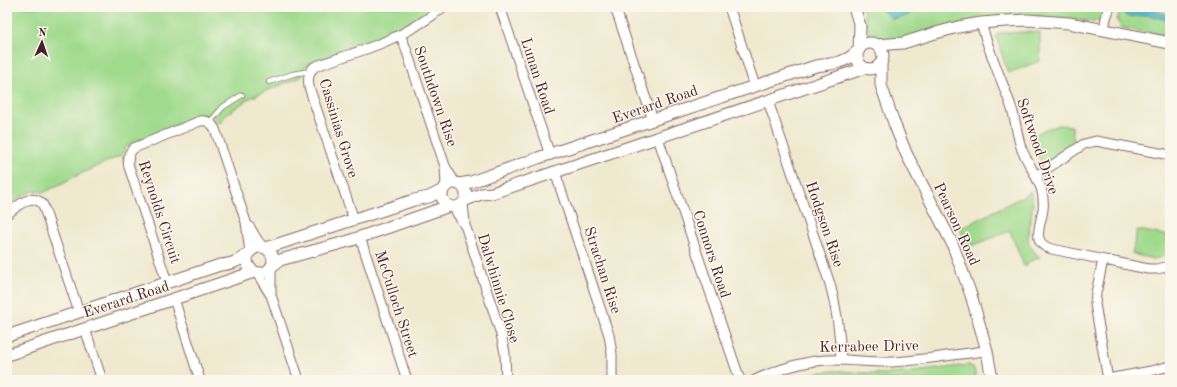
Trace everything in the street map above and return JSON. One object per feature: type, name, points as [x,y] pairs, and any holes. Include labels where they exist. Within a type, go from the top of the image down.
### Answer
[{"type":"street","name":"Cassinias Grove","points":[[354,220],[310,87],[308,76],[310,71],[314,67],[383,43],[400,35],[432,16],[443,7]]},
{"type":"street","name":"Lunan Road","points":[[500,7],[550,154]]},
{"type":"street","points":[[615,7],[653,120]]},
{"type":"street","points":[[729,7],[755,86]]},
{"type":"street","points":[[854,7],[860,26],[858,59],[859,63],[866,68]]},
{"type":"street","points":[[1106,30],[1106,18],[1110,8]]},
{"type":"street","points":[[859,50],[866,44],[875,45],[903,43],[951,29],[982,23],[1006,21],[1045,21],[1069,23],[1170,43]]},
{"type":"street","name":"Softwood Drive","points":[[982,23],[984,34],[1015,119],[1018,140],[1036,176],[1043,194],[1044,201],[1038,235],[1042,244],[1052,250],[1148,269],[1157,269],[1170,266]]},
{"type":"street","points":[[860,26],[875,45],[882,51],[883,59],[881,63]]},
{"type":"street","name":"Southdown Rise","points":[[400,35],[405,46],[451,186]]},
{"type":"street","points":[[255,273],[265,273],[280,260],[360,237],[458,205],[481,194],[556,172],[866,68],[874,68],[903,43]]},
{"type":"street","name":"Everard Road","points":[[265,248],[414,200],[429,197],[451,186],[471,182],[550,154],[816,66],[840,62],[849,58],[859,50]]},
{"type":"street","name":"Pearson Road","points":[[881,63],[881,85],[894,123],[906,153],[946,231],[971,295],[987,351],[992,380]]},
{"type":"street","name":"Pearson Road","points":[[866,68],[881,85]]},
{"type":"street","name":"Hodgson Rise","points":[[768,101],[830,284],[838,321],[841,360]]},
{"type":"street","name":"Reynolds Circuit","points":[[167,282],[129,167],[128,156],[134,148],[200,121],[204,120],[210,122]]},
{"type":"street","points":[[210,122],[215,129],[246,222],[254,236],[272,254],[274,258],[272,267],[271,295]]},
{"type":"street","points":[[601,138],[606,155]]},
{"type":"street","name":"Connors Road","points":[[658,138],[740,380]]},
{"type":"street","points":[[1036,176],[1084,144],[1096,141],[1170,155]]},
{"type":"street","name":"Strachan Rise","points":[[556,172],[609,334],[612,354],[612,380]]},
{"type":"street","points":[[451,186],[465,189],[467,196],[458,205],[446,204],[442,198],[451,186]]},
{"type":"street","points":[[7,214],[28,200],[39,201],[43,206],[79,312]]},
{"type":"street","name":"Dalwhinnie Close","points":[[458,205],[501,334],[505,353],[506,380]]},
{"type":"street","points":[[246,222],[249,253],[247,263],[248,267],[255,273],[271,295],[299,380]]},
{"type":"street","name":"McCulloch Street","points":[[360,237],[408,380]]},
{"type":"street","points":[[249,253],[256,248],[265,248]]},
{"type":"street","name":"Everard Road","points":[[7,336],[167,282],[220,265],[236,262],[249,253]]},
{"type":"street","points":[[1103,260],[1096,293],[1096,304],[1108,380],[1170,366]]},
{"type":"street","name":"Everard Road","points":[[7,355],[255,273]]},
{"type":"street","points":[[174,300],[200,380]]},
{"type":"street","points":[[85,329],[102,380]]},
{"type":"street","name":"Kerrabee Drive","points":[[755,380],[779,369],[811,361],[908,361],[987,351]]},
{"type":"lane","points":[[269,82],[294,74],[310,71]]},
{"type":"lane","points":[[210,122],[223,107],[242,95]]},
{"type":"green space","points":[[7,7],[435,7],[412,23],[393,33],[310,63],[302,72],[302,77],[250,98],[225,115],[222,122],[218,123],[211,115],[200,116],[130,144],[125,148],[122,155],[43,193],[34,191],[29,193],[7,207]]},
{"type":"green space","points":[[862,7],[1105,7],[1102,16],[1099,20],[1094,22],[1039,16],[898,40],[876,40],[869,32]]},
{"type":"green space","points":[[1120,7],[1170,7],[1170,37],[1122,28],[1117,21]]},
{"type":"green space","points":[[1040,32],[1040,61],[1008,73],[996,36],[998,33]]},
{"type":"green space","points":[[1060,125],[1072,126],[1073,137],[1076,144],[1047,163],[1042,164],[1029,138],[1046,129]]},
{"type":"green space","points":[[1031,192],[1033,204],[1028,239],[1031,248],[1040,257],[1028,262],[1027,266],[1024,266],[1010,231],[968,247],[960,229]]},
{"type":"green space","points":[[1137,230],[1170,236],[1170,255],[1154,259],[1132,254]]},
{"type":"green space","points":[[969,365],[974,368],[976,380],[784,380],[826,372],[841,371],[887,374],[918,372]]},
{"type":"water","points":[[879,7],[918,7],[906,16],[892,19],[885,12],[879,9]]},
{"type":"water","points":[[1125,7],[1149,7],[1156,12],[1170,15],[1170,21],[1148,15],[1127,17],[1123,13]]}]
